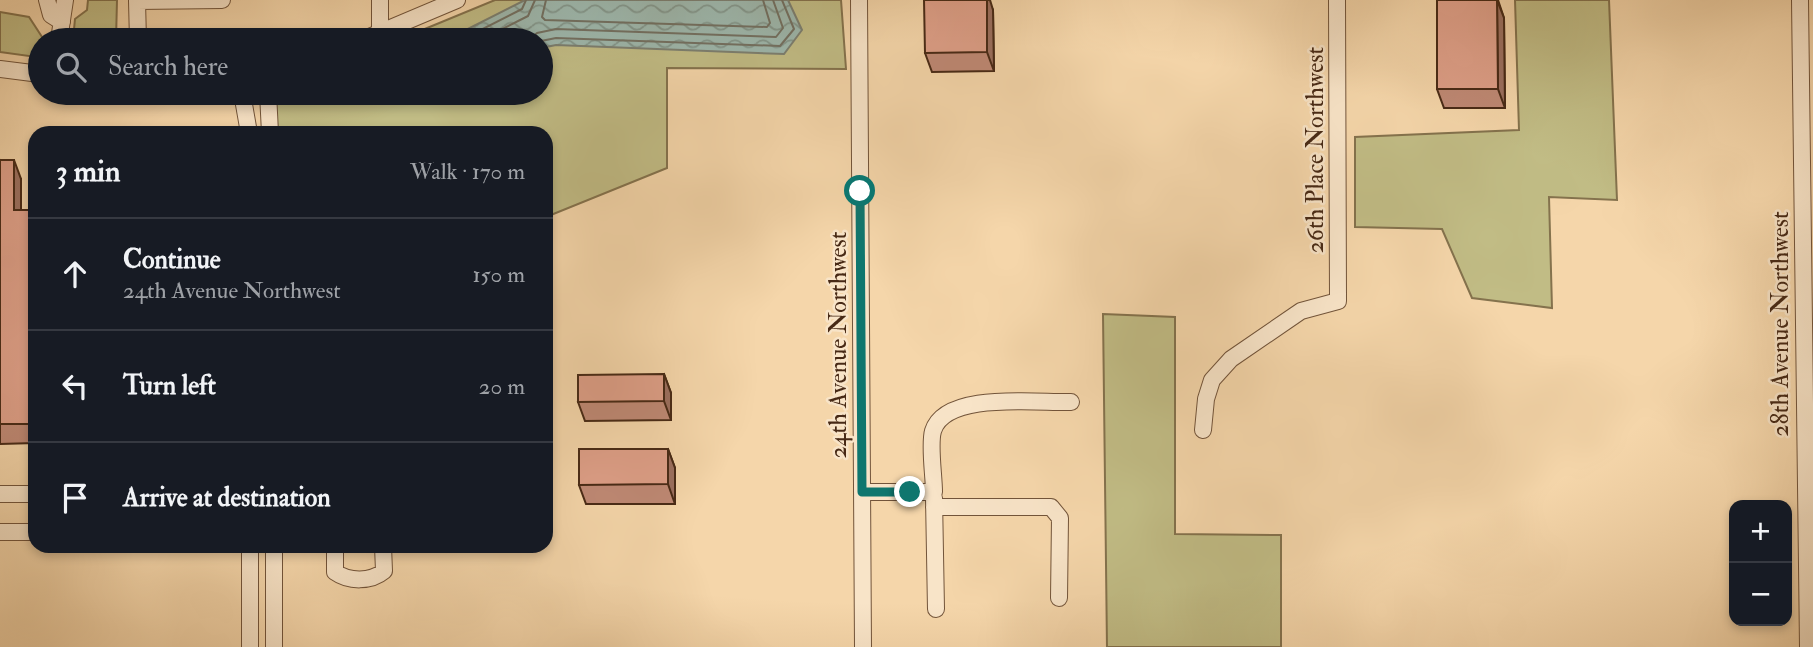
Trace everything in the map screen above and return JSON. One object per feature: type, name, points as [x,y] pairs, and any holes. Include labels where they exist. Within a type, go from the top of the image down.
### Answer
[{"type":"street","points":[[47,0],[51,15],[62,22]]},
{"type":"street","points":[[61,28],[65,0]]},
{"type":"street","points":[[138,28],[137,1],[222,0]]},
{"type":"street","points":[[380,0],[380,28]]},
{"type":"street","points":[[392,28],[457,0]]},
{"type":"street","name":"24th Avenue Northwest","points":[[859,0],[863,647]]},
{"type":"street","name":"26th Place Northwest","points":[[1203,430],[1206,399],[1212,380],[1231,359],[1301,312],[1338,301],[1337,0]]},
{"type":"street","name":"28th Avenue Northwest","points":[[1800,0],[1808,647]]},
{"type":"street","points":[[0,69],[28,72]]},
{"type":"street","points":[[244,105],[248,126]]},
{"type":"street","points":[[269,105],[270,126]]},
{"type":"street","points":[[936,609],[933,431],[948,412],[972,403],[1070,402]]},
{"type":"street","points":[[862,492],[934,500],[1051,507],[1060,518],[1059,598]]},
{"type":"street","points":[[0,494],[28,494]]},
{"type":"street","points":[[0,533],[28,532]]},
{"type":"street","points":[[250,553],[250,647]]},
{"type":"street","points":[[274,553],[274,647]]},
{"type":"street","points":[[335,553],[335,572],[344,579],[375,578],[384,571],[383,553]]},
{"type":"shaded area","points":[[88,0],[117,0],[116,28],[74,28],[75,19],[87,10]]},
{"type":"shaded area","points":[[495,0],[841,0],[846,69],[667,68],[667,168],[553,214],[553,126],[276,126],[274,105],[553,105],[553,28],[427,28]]},
{"type":"shaded area","points":[[1515,0],[1609,0],[1617,200],[1549,197],[1552,308],[1472,298],[1442,229],[1355,227],[1355,137],[1519,130]]},
{"type":"shaded area","points":[[0,12],[29,17],[36,28],[28,28],[28,56],[0,52]]},
{"type":"shaded area","points":[[1103,314],[1175,317],[1175,534],[1281,535],[1281,647],[1107,647]]},
{"type":"water","points":[[525,0],[788,0],[802,30],[784,54],[553,46],[553,28],[470,28]]},
{"type":"building","points":[[924,0],[987,0],[987,52],[925,53]]},
{"type":"building","points":[[1437,0],[1497,0],[1498,89],[1437,89]]},
{"type":"building","points":[[0,160],[14,160],[14,210],[28,210],[28,424],[0,424]]},
{"type":"building","points":[[664,374],[664,401],[578,402],[578,375]]},
{"type":"building","points":[[579,449],[668,449],[668,484],[579,485]]},
{"type":"route","points":[[860,191],[862,492],[910,492]]}]
